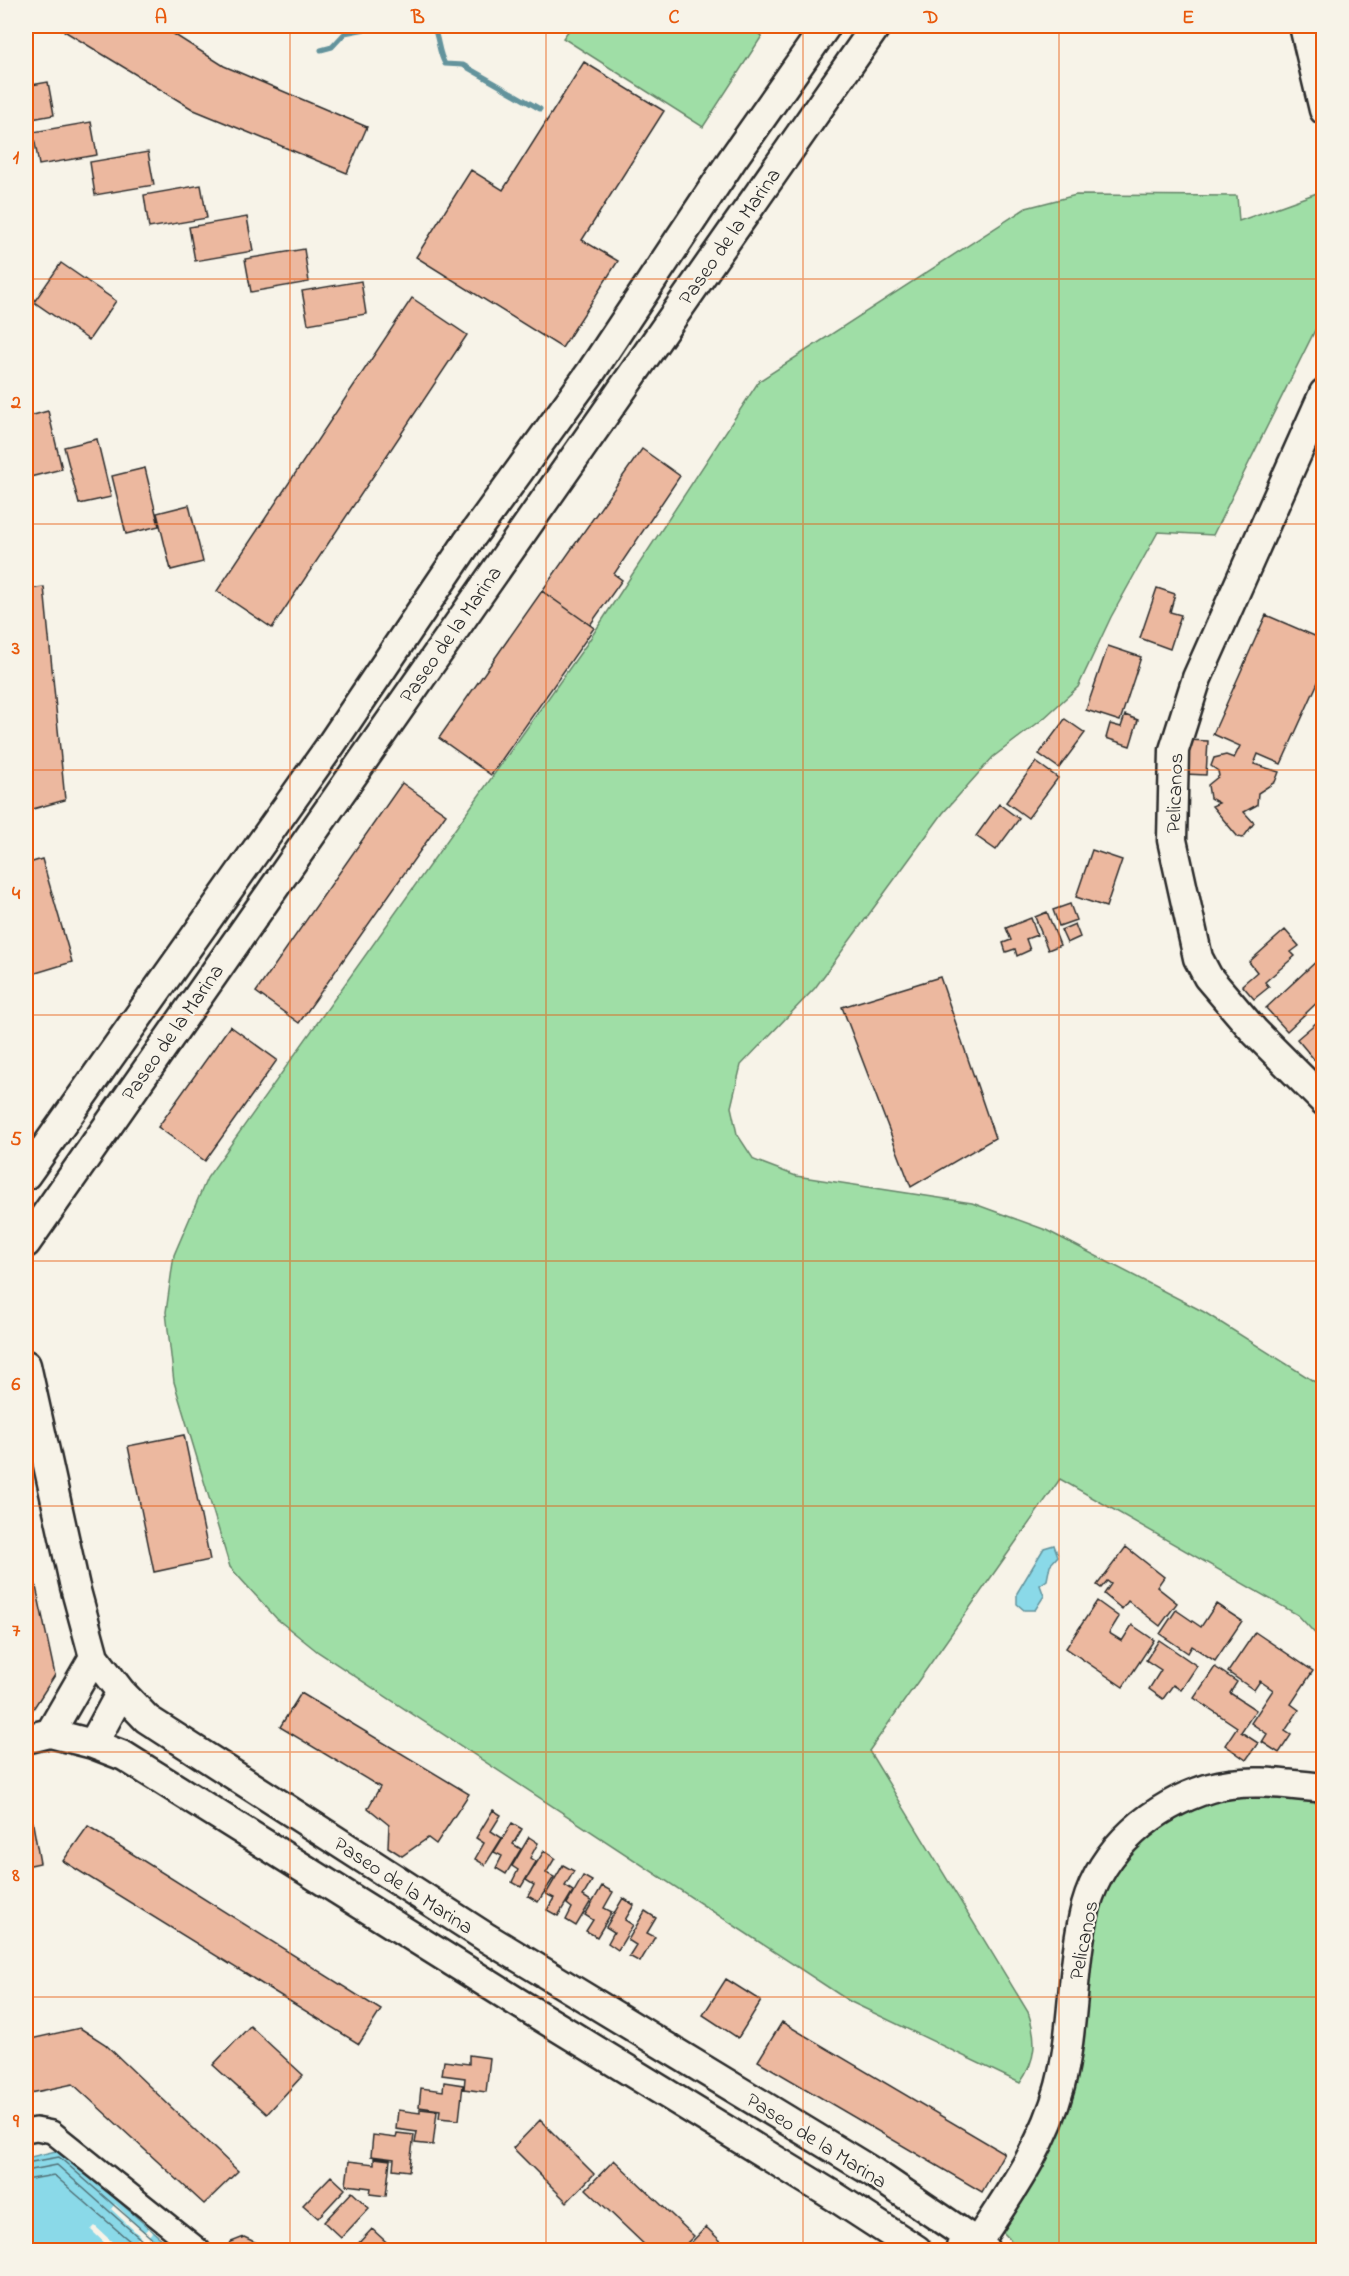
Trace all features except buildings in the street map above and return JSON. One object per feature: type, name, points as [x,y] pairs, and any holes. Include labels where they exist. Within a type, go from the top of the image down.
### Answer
[{"type":"street","name":"Paseo de la Marina","points":[[26,1175],[328,749],[467,543],[591,372],[732,160],[826,26]]},
{"type":"street","name":"Paseo de la Marina","points":[[26,1243],[876,26]]},
{"type":"street","points":[[1304,26],[1323,110]]},
{"type":"street","name":"Pelicanos","points":[[1322,400],[1197,678],[1174,750],[1172,840],[1198,958],[1208,977],[1255,1032],[1323,1101]]},
{"type":"street","points":[[328,749],[356,768]]},
{"type":"street","name":"Paseo de la Marina","points":[[26,1365],[75,1587],[94,1657],[121,1692],[147,1719],[487,1938],[874,2174],[975,2248]]},
{"type":"street","points":[[38,1736],[94,1657]]},
{"type":"street","points":[[93,1744],[121,1692]]},
{"type":"street","name":"Paseo de la Marina","points":[[38,1736],[93,1744],[124,1756],[837,2198],[917,2250]]},
{"type":"street","name":"Pelicanos","points":[[975,2248],[1048,2126],[1060,2084],[1087,1904],[1108,1859],[1137,1827],[1173,1803],[1211,1788],[1247,1784],[1323,1788]]},
{"type":"street","points":[[553,2024],[573,1990]]},
{"type":"street","points":[[26,2131],[36,2129],[52,2132],[200,2250]]},
{"type":"green space","points":[[572,26],[746,26],[762,36],[703,127],[563,38]]},
{"type":"green space","points":[[1317,193],[1323,202],[1323,314],[1213,535],[1158,532],[1111,617],[1078,687],[1043,719],[993,757],[943,813],[815,988],[741,1065],[731,1107],[737,1134],[754,1160],[796,1176],[972,1203],[1046,1230],[1204,1312],[1323,1387],[1323,1642],[1298,1615],[1060,1479],[869,1751],[1028,2012],[1033,2031],[1034,2049],[1030,2066],[1020,2083],[849,2001],[318,1652],[277,1619],[230,1567],[174,1382],[166,1312],[174,1255],[207,1178],[586,645],[759,381],[1026,208],[1076,195],[1237,196],[1239,221]]},
{"type":"green space","points":[[1207,1793],[1259,1793],[1323,1803],[1323,2250],[1020,2250],[1001,2230],[1024,2178],[1079,1970],[1116,1861],[1159,1816]]},
{"type":"water","points":[[1054,1545],[1058,1556],[1050,1565],[1047,1580],[1040,1585],[1044,1596],[1035,1610],[1024,1610],[1017,1604],[1017,1593],[1044,1548]]},
{"type":"water","points":[[60,2150],[174,2250],[26,2250],[26,2158]]},
{"type":"pier","points":[[115,2204],[144,2232],[149,2228],[152,2232],[149,2236],[164,2250],[157,2250],[146,2241],[136,2250],[127,2250],[140,2236],[111,2209]]},
{"type":"pier","points":[[95,2226],[121,2250],[112,2250],[91,2230]]},
{"type":"waterway","points":[[321,50],[332,47],[345,33],[381,26]]},
{"type":"waterway","points":[[433,26],[445,64],[463,65],[540,109]]}]
